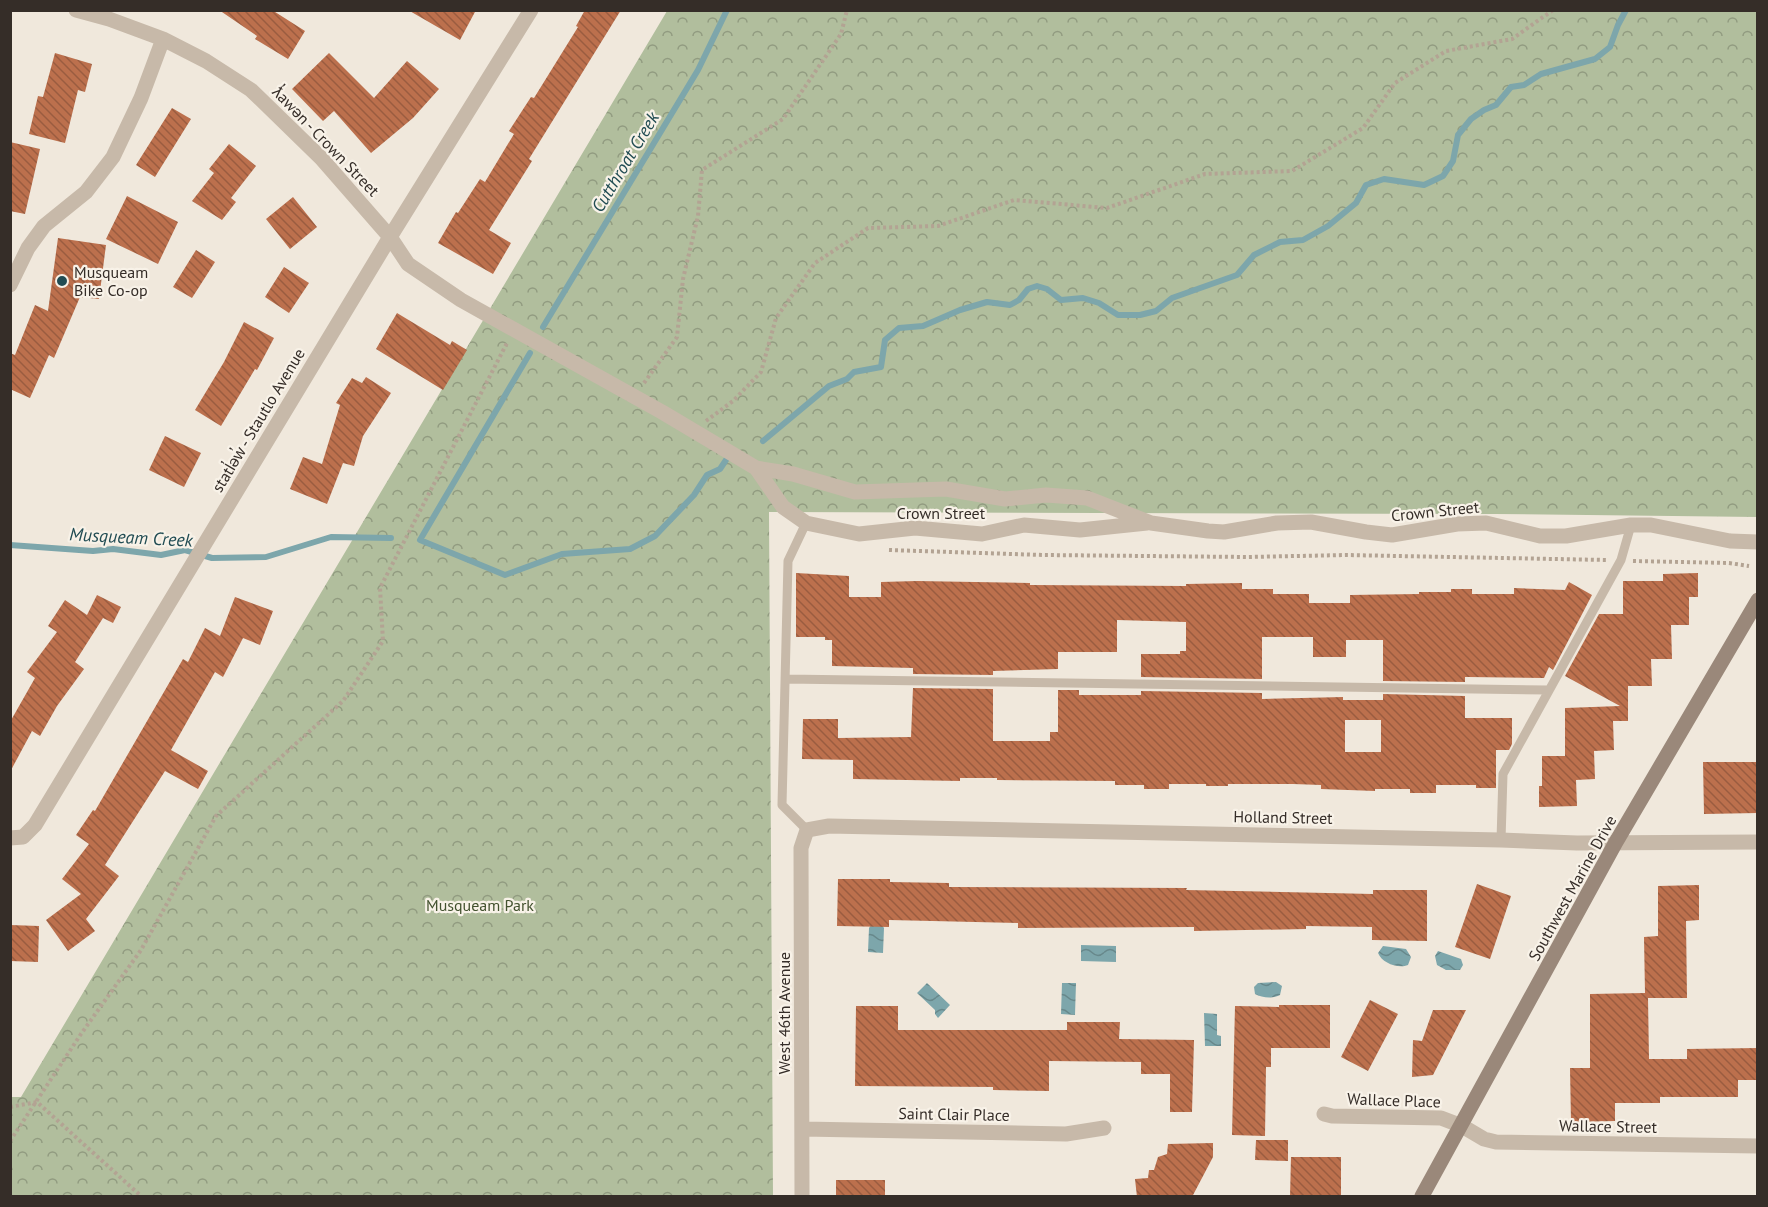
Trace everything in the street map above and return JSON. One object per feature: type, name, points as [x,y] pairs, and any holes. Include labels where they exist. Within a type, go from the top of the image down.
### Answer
[{"type":"main road","name":"Southwest Marine Drive","points":[[1422,1197],[1616,842],[1758,600]]},
{"type":"street","name":"ƛ̓awən - Crown Street","points":[[76,10],[109,19],[163,39],[206,61],[251,90],[321,158],[390,237],[408,264],[461,300]]},
{"type":"street","name":"statl̓əw̓ - Stautlo Avenue","points":[[10,838],[23,837],[35,825],[390,237],[531,10]]},
{"type":"street","points":[[10,285],[28,248],[44,226],[86,192],[113,157],[141,98],[163,39]]},
{"type":"street","name":"Crown Street","points":[[461,300],[756,468],[793,474],[855,492],[946,489],[1005,499],[1046,495],[1087,498],[1151,522],[1224,532],[1276,523],[1311,522],[1392,535],[1457,524],[1486,523],[1540,536],[1566,536],[1631,525],[1651,525],[1730,541],[1758,542]]},
{"type":"street","name":"Crown Street","points":[[756,468],[783,507],[806,523],[859,534],[915,528],[982,534],[1024,525],[1080,530],[1151,522]]},
{"type":"street","name":"Holland Street","points":[[807,830],[828,826],[1577,843],[1758,842]]},
{"type":"street","name":"West 46th Avenue","points":[[802,1197],[801,848],[807,830]]},
{"type":"street","name":"Wallace Place","points":[[1324,1114],[1441,1118],[1462,1126]]},
{"type":"street","name":"Wallace Street","points":[[1462,1126],[1484,1139],[1496,1142],[1758,1146]]},
{"type":"street","name":"Saint Clair Place","points":[[803,1129],[1066,1134],[1104,1128]]},
{"type":"lane","points":[[806,523],[788,561],[782,805],[807,830]]},
{"type":"lane","points":[[1501,840],[1503,774],[1621,560],[1631,525]]},
{"type":"lane","points":[[786,679],[1548,690]]},
{"type":"path","points":[[633,379],[643,384],[677,337],[683,279],[698,216],[702,170],[783,119],[841,34],[847,10]]},
{"type":"path","points":[[693,431],[733,400],[760,372],[776,318],[815,263],[868,228],[938,226],[1014,200],[1107,208],[1205,174],[1292,171],[1363,128],[1395,83],[1446,51],[1512,39],[1553,10]]},
{"type":"path","points":[[10,1141],[81,1034],[141,950],[216,816],[343,701],[383,641],[380,588],[514,330]]},
{"type":"path","points":[[886,550],[1043,555],[1248,557],[1346,555],[1621,560],[1729,563],[1749,566]]},
{"type":"path","points":[[10,1107],[37,1102]]},
{"type":"path","points":[[37,1102],[141,1197]]},
{"type":"green space","name":"Musqueam Park","points":[[667,11],[1757,11],[1757,517],[769,512],[773,1196],[11,1196],[10,1097],[21,1097]]},
{"type":"water","points":[[871,925],[882,925],[884,928],[883,953],[868,952]]},
{"type":"water","points":[[1081,945],[1116,946],[1116,962],[1081,961]]},
{"type":"water","points":[[1383,946],[1406,949],[1411,957],[1408,965],[1395,966],[1383,960],[1378,953]]},
{"type":"water","points":[[1438,951],[1461,959],[1463,965],[1460,970],[1446,970],[1437,965],[1435,956]]},
{"type":"water","points":[[1276,982],[1282,986],[1280,995],[1268,998],[1255,994],[1254,987],[1258,983]]},
{"type":"water","points":[[927,983],[950,1005],[938,1018],[935,1010],[917,993]]},
{"type":"water","points":[[1062,983],[1076,983],[1075,1015],[1061,1014]]},
{"type":"water","points":[[1204,1013],[1217,1014],[1217,1035],[1221,1036],[1221,1046],[1205,1046]]},
{"type":"building","points":[[219,10],[272,10],[305,31],[288,59],[255,39],[257,36]]},
{"type":"building","points":[[408,10],[476,10],[460,40]]},
{"type":"building","points":[[585,10],[621,10],[529,159],[532,161],[489,230],[511,243],[493,274],[438,243],[456,212],[458,213],[480,179],[485,182],[514,134],[509,131],[531,97],[534,98],[578,27],[576,26]]},
{"type":"building","points":[[55,53],[92,64],[85,92],[78,90],[65,143],[29,134],[38,96],[43,97]]},
{"type":"building","points":[[329,53],[374,98],[407,61],[439,89],[413,118],[371,153],[334,111],[323,121],[292,89]]},
{"type":"building","points":[[172,108],[191,119],[155,177],[136,165]]},
{"type":"building","points":[[10,142],[40,149],[25,214],[10,211]]},
{"type":"building","points":[[229,144],[256,166],[231,198],[236,202],[222,220],[192,201],[214,173],[209,169]]},
{"type":"building","points":[[127,196],[178,222],[158,264],[106,239]]},
{"type":"building","points":[[293,197],[317,227],[290,249],[266,219]]},
{"type":"building","points":[[58,238],[106,245],[99,299],[80,297],[54,358],[49,355],[30,398],[10,389],[10,353],[15,355],[35,305],[48,311]]},
{"type":"building","points":[[196,250],[215,262],[192,298],[173,287]]},
{"type":"building","points":[[284,267],[309,283],[289,313],[265,297]]},
{"type":"building","points":[[397,313],[450,345],[452,341],[467,350],[443,390],[376,349]]},
{"type":"building","points":[[244,322],[274,338],[257,370],[255,369],[221,426],[195,410],[224,362]]},
{"type":"building","points":[[366,377],[391,393],[363,436],[354,466],[343,463],[327,504],[290,489],[303,457],[322,464],[340,405],[336,403],[352,378],[362,383]]},
{"type":"building","points":[[165,436],[201,453],[184,487],[149,470]]},
{"type":"building","points":[[796,573],[849,576],[849,597],[881,597],[881,582],[917,581],[1030,583],[1030,585],[1186,586],[1186,584],[1242,583],[1242,589],[1273,589],[1273,594],[1309,594],[1309,603],[1350,603],[1350,595],[1419,594],[1419,592],[1451,592],[1451,589],[1472,589],[1472,594],[1514,594],[1514,588],[1565,590],[1569,582],[1592,595],[1553,670],[1549,667],[1544,678],[1465,677],[1465,682],[1383,681],[1383,640],[1346,640],[1346,657],[1313,657],[1313,637],[1262,637],[1262,679],[1141,677],[1141,654],[1180,654],[1180,651],[1186,651],[1186,622],[1117,620],[1117,652],[1058,652],[1058,669],[993,671],[993,675],[913,674],[913,668],[832,666],[832,640],[825,640],[825,637],[796,637]]},
{"type":"building","points":[[1698,573],[1698,597],[1689,597],[1689,625],[1671,625],[1672,659],[1651,659],[1652,686],[1628,686],[1628,721],[1613,721],[1614,750],[1594,751],[1595,779],[1576,780],[1577,806],[1539,807],[1542,756],[1565,756],[1565,708],[1620,706],[1565,676],[1599,614],[1623,614],[1623,581],[1663,581],[1663,574]]},
{"type":"building","points":[[97,595],[121,607],[113,623],[103,618],[75,662],[84,669],[57,706],[40,736],[32,731],[10,772],[10,722],[35,678],[27,672],[57,632],[48,626],[65,600],[87,615]]},
{"type":"building","points":[[235,597],[273,611],[260,645],[243,638],[223,677],[215,672],[171,750],[208,771],[198,789],[165,771],[105,865],[119,876],[86,919],[95,931],[68,951],[46,920],[81,894],[62,879],[89,844],[76,835],[93,810],[95,811],[183,659],[188,662],[205,628],[220,636]]},
{"type":"building","points":[[913,688],[993,689],[993,741],[1050,741],[1050,732],[1058,732],[1058,690],[1079,690],[1079,695],[1141,695],[1141,691],[1262,693],[1262,699],[1343,697],[1343,700],[1383,700],[1383,694],[1465,696],[1465,718],[1512,718],[1512,744],[1509,750],[1496,750],[1496,788],[1476,788],[1476,785],[1436,785],[1436,793],[1410,793],[1410,789],[1375,789],[1375,791],[1321,789],[1321,785],[1293,784],[1206,786],[1206,784],[1169,784],[1169,789],[1144,789],[1144,785],[1115,785],[1115,781],[997,780],[997,778],[960,778],[960,781],[853,779],[853,760],[802,759],[803,719],[838,719],[838,738],[911,737]],"holes":[[[1345,720],[1381,720],[1381,752],[1345,752]]]},
{"type":"building","points":[[1703,762],[1758,762],[1758,813],[1704,814]]},
{"type":"building","points":[[838,879],[890,879],[890,882],[949,883],[949,887],[1187,888],[1186,890],[1373,894],[1373,890],[1427,890],[1427,941],[1372,940],[1372,927],[1306,926],[1306,929],[1194,931],[1194,927],[1018,928],[1018,923],[889,920],[889,927],[837,926]]},
{"type":"building","points":[[1477,884],[1511,896],[1490,959],[1455,947]]},
{"type":"building","points":[[1699,885],[1699,920],[1686,921],[1687,998],[1648,998],[1649,1059],[1687,1059],[1687,1049],[1758,1048],[1758,1080],[1738,1080],[1738,1097],[1660,1097],[1660,1103],[1615,1103],[1615,1121],[1571,1122],[1570,1068],[1590,1068],[1590,994],[1645,993],[1644,937],[1658,936],[1658,886]]},
{"type":"building","points":[[10,925],[39,926],[38,962],[10,961]]},
{"type":"building","points":[[1370,1000],[1398,1014],[1368,1071],[1341,1057]]},
{"type":"building","points":[[1279,1005],[1330,1005],[1330,1048],[1271,1048],[1271,1067],[1266,1067],[1265,1136],[1232,1135],[1235,1006],[1279,1007]]},
{"type":"building","points":[[856,1006],[898,1006],[898,1030],[1067,1030],[1067,1022],[1120,1022],[1119,1039],[1194,1040],[1192,1112],[1170,1112],[1170,1074],[1141,1074],[1141,1062],[1049,1061],[1049,1091],[993,1090],[993,1087],[855,1086]]},
{"type":"building","points":[[1433,1010],[1466,1010],[1433,1075],[1412,1077],[1413,1040],[1422,1041]]},
{"type":"building","points":[[1256,1140],[1288,1140],[1288,1161],[1255,1160]]},
{"type":"building","points":[[1213,1143],[1213,1157],[1192,1197],[1137,1197],[1135,1179],[1148,1178],[1149,1170],[1154,1170],[1158,1157],[1167,1154],[1168,1144]]},
{"type":"building","points":[[1291,1157],[1341,1157],[1341,1197],[1290,1197]]},
{"type":"building","points":[[836,1180],[885,1180],[885,1197],[836,1197]]},
{"type":"waterway","name":"Cutthroat Creek","points":[[543,327],[698,70],[727,10]]},
{"type":"waterway","name":"Musqueam Creek","points":[[763,441],[829,386],[847,379],[854,372],[881,367],[885,340],[899,328],[923,326],[960,310],[987,302],[1010,305],[1019,300],[1028,289],[1037,286],[1047,289],[1061,300],[1083,298],[1099,303],[1118,315],[1140,315],[1156,311],[1172,298],[1237,275],[1254,255],[1280,242],[1303,240],[1328,226],[1356,203],[1366,185],[1384,179],[1424,185],[1443,176],[1453,161],[1458,135],[1471,119],[1496,105],[1511,87],[1524,85],[1541,74],[1595,59],[1610,47],[1626,10]]},
{"type":"waterway","name":"Musqueam Creek","points":[[530,353],[420,540],[505,575],[562,554],[630,549],[655,536],[694,495],[707,475],[720,469],[726,460]]},
{"type":"waterway","name":"Musqueam Creek","points":[[10,545],[93,551],[113,549],[161,555],[185,550],[212,558],[266,557],[331,537],[391,538]]},
{"type":"place","name":"Musqueam Bike Co-op","points":[[62,281]]}]
